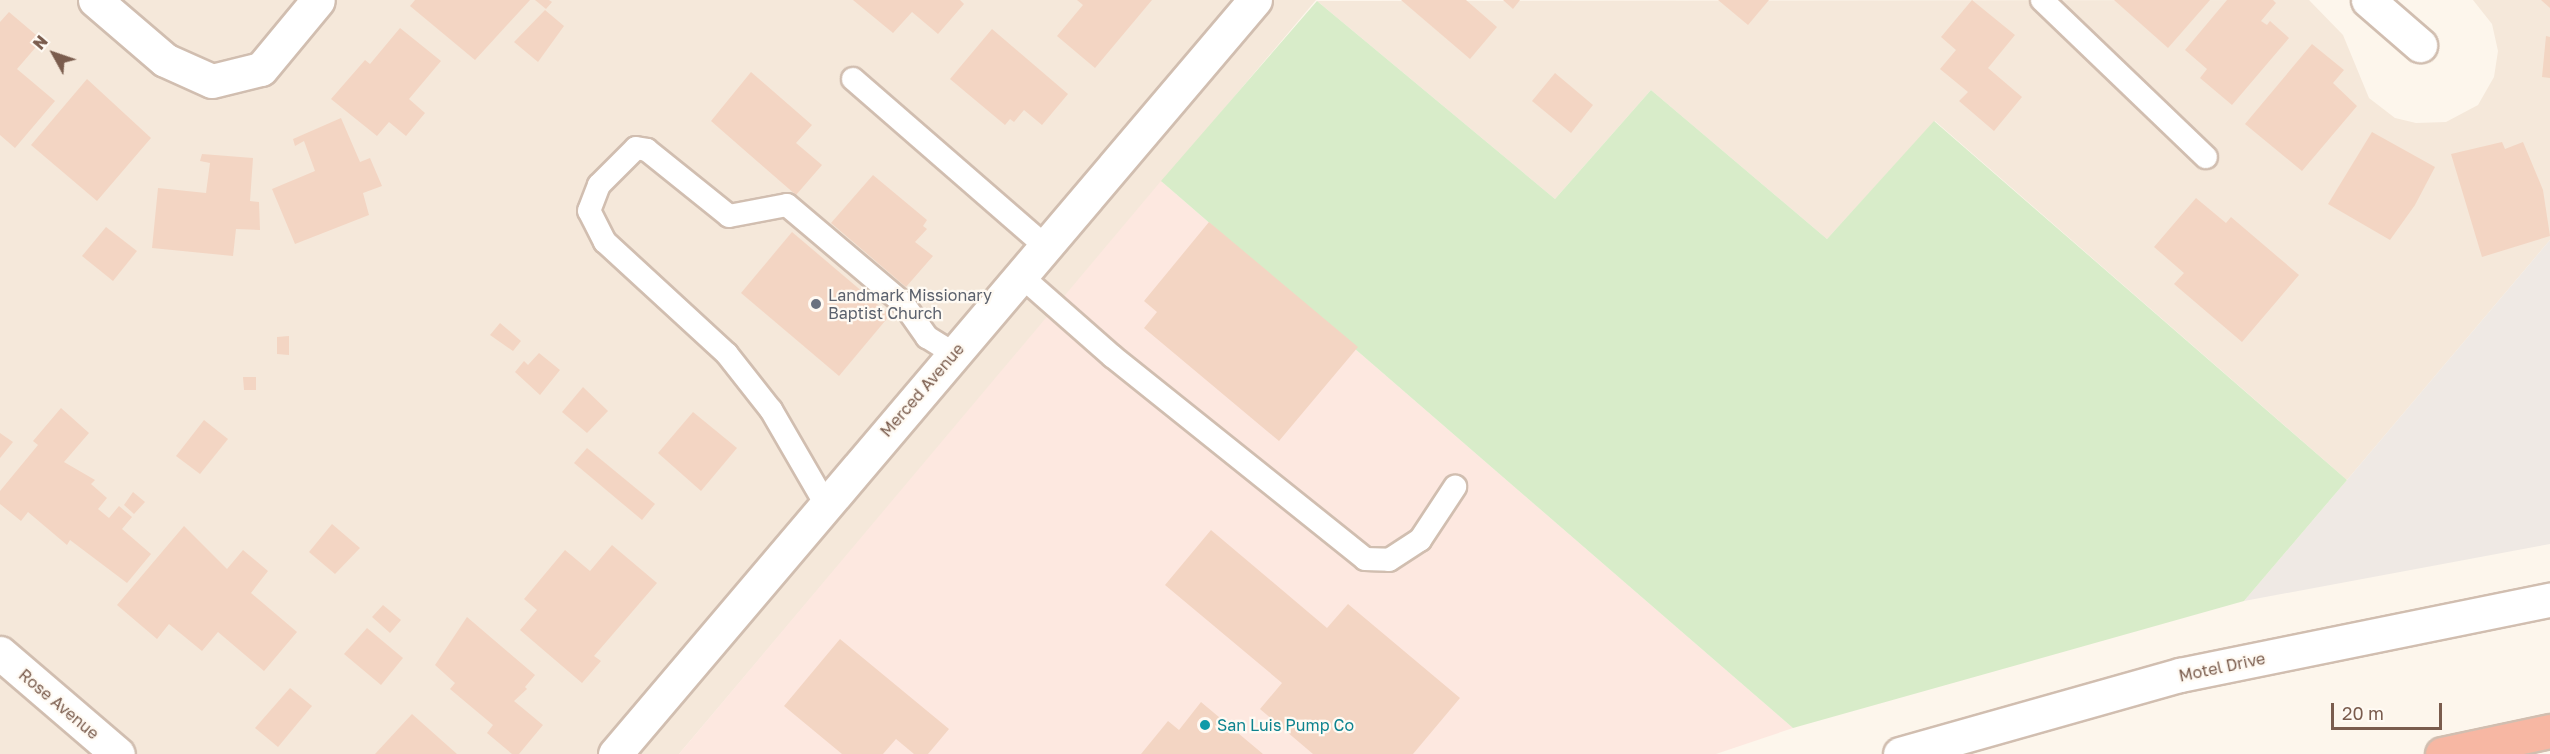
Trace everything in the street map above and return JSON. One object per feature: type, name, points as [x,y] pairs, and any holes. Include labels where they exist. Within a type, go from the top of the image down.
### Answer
[{"type":"highway","points":[[2442,754],[2550,731]]},
{"type":"street","points":[[95,0],[165,60],[212,81],[261,69],[318,0]]},
{"type":"street","name":"Merced Avenue","points":[[615,754],[825,503],[1255,0]]},
{"type":"street","points":[[2368,0],[2420,45]]},
{"type":"street","name":"Motel Drive","points":[[1900,754],[2180,675],[2550,600]]},
{"type":"street","name":"Rose Avenue","points":[[0,653],[118,754]]},
{"type":"lane","points":[[2042,0],[2206,157]]},
{"type":"lane","points":[[853,79],[1045,246]]},
{"type":"lane","points":[[825,503],[771,410],[727,354],[605,242],[589,211],[599,185],[636,148],[647,150],[729,216],[787,205],[903,303],[927,337],[954,353]]},
{"type":"lane","points":[[1020,275],[1112,356],[1365,559],[1389,560],[1420,540],[1455,487]]},
{"type":"shaded area","points":[[0,0],[1316,0],[679,754],[0,754]]},
{"type":"shaded area","points":[[2309,0],[2343,35],[2369,98],[2395,118],[2416,123],[2446,122],[2478,105],[2494,77],[2498,51],[2492,24],[2473,0],[2550,0],[2550,240],[2347,480],[1935,121],[1827,239],[1651,90],[1555,199],[1317,1]]},
{"type":"shaded area","points":[[1161,181],[1793,728],[1716,754],[679,754]]},
{"type":"shaded area","points":[[2550,240],[2550,544],[2244,601],[2347,480]]},
{"type":"green space","points":[[1317,1],[1555,199],[1651,90],[1827,239],[1934,121],[2347,480],[2244,601],[1793,728],[1161,181]]},
{"type":"building","points":[[415,0],[530,0],[475,60],[410,6]]},
{"type":"building","points":[[535,0],[549,0],[552,2],[546,9]]},
{"type":"building","points":[[853,0],[960,0],[964,4],[938,34],[912,12],[893,33]]},
{"type":"building","points":[[1077,0],[1152,0],[1095,68],[1057,36],[1083,5]]},
{"type":"building","points":[[1401,0],[1466,0],[1497,27],[1470,59]]},
{"type":"building","points":[[1503,0],[1520,0],[1513,9]]},
{"type":"building","points":[[1718,0],[1769,0],[1748,25]]},
{"type":"building","points":[[1972,0],[2015,35],[1988,68],[2022,97],[1994,131],[1959,101],[1968,92],[1940,69],[1956,50],[1941,37]]},
{"type":"building","points":[[2114,0],[2210,0],[2168,48]]},
{"type":"building","points":[[2227,0],[2273,0],[2276,3],[2261,21],[2267,25],[2270,21],[2289,38],[2232,105],[2200,78],[2207,69],[2185,50]]},
{"type":"building","points":[[2541,0],[2550,0],[2550,8]]},
{"type":"building","points":[[545,10],[564,26],[538,62],[514,42]]},
{"type":"building","points":[[9,12],[42,40],[17,69],[55,101],[15,148],[0,135],[0,22]]},
{"type":"building","points":[[400,28],[441,61],[409,99],[425,113],[406,136],[389,122],[377,136],[331,99],[365,60],[370,64]]},
{"type":"building","points":[[992,29],[1068,94],[1042,125],[1024,110],[1014,122],[1010,119],[1005,125],[950,79]]},
{"type":"building","points":[[2546,36],[2550,37],[2550,78],[2542,77]]},
{"type":"building","points":[[2312,44],[2344,70],[2333,83],[2357,106],[2302,171],[2245,124]]},
{"type":"building","points":[[751,72],[812,125],[796,143],[822,165],[796,195],[711,121]]},
{"type":"building","points":[[1555,73],[1593,105],[1571,133],[1532,101]]},
{"type":"building","points":[[87,79],[151,138],[97,201],[31,145]]},
{"type":"building","points":[[341,118],[360,162],[370,158],[382,186],[363,193],[369,215],[295,244],[272,189],[315,171],[304,141],[295,146],[293,139]]},
{"type":"building","points":[[2372,132],[2435,167],[2415,205],[2390,240],[2328,204]]},
{"type":"building","points":[[2502,142],[2505,149],[2523,142],[2543,190],[2550,236],[2482,257],[2451,154]]},
{"type":"building","points":[[202,154],[253,158],[250,201],[259,202],[260,230],[236,229],[233,256],[152,248],[158,188],[206,193],[210,163],[200,161]]},
{"type":"building","points":[[873,175],[927,220],[923,226],[927,229],[915,242],[933,256],[906,287],[831,223]]},
{"type":"building","points":[[2196,198],[2226,223],[2231,217],[2299,275],[2242,342],[2174,284],[2184,273],[2154,247]]},
{"type":"building","points":[[1209,222],[1358,347],[1279,441],[1144,328],[1157,312],[1144,301]]},
{"type":"building","points":[[106,227],[137,251],[113,281],[82,256]]},
{"type":"building","name":"Landmark Missionary Baptist Church","points":[[792,232],[890,315],[839,376],[741,293]]},
{"type":"building","points":[[500,323],[521,341],[513,351],[490,335]]},
{"type":"building","points":[[289,336],[289,355],[277,354],[277,337]]},
{"type":"building","points":[[539,353],[560,370],[540,395],[515,372],[524,361],[528,365]]},
{"type":"building","points":[[243,377],[256,377],[256,390],[244,390]]},
{"type":"building","points":[[583,387],[608,411],[587,433],[562,412]]},
{"type":"building","points":[[61,408],[89,433],[64,462],[95,480],[91,484],[107,498],[98,509],[109,518],[119,506],[132,517],[122,529],[151,554],[127,583],[70,540],[67,545],[28,512],[21,521],[0,504],[0,491],[38,445],[33,441]]},
{"type":"building","points":[[693,412],[737,448],[701,491],[658,453]]},
{"type":"building","points":[[204,420],[228,439],[200,474],[176,456]]},
{"type":"building","points":[[0,433],[13,442],[0,458]]},
{"type":"building","points":[[587,448],[655,504],[642,520],[574,463]]},
{"type":"building","points":[[133,492],[145,502],[134,514],[124,505]]},
{"type":"building","points":[[332,524],[360,548],[335,574],[309,552]]},
{"type":"building","points":[[184,526],[227,569],[243,550],[268,571],[251,593],[297,632],[264,671],[218,632],[202,651],[169,624],[157,639],[117,605]]},
{"type":"building","points":[[1211,530],[1327,628],[1348,604],[1460,698],[1413,754],[1313,754],[1260,709],[1282,683],[1165,585]]},
{"type":"building","points":[[612,545],[657,583],[594,656],[601,661],[582,683],[520,630],[537,610],[524,599],[565,550],[590,571]]},
{"type":"building","points":[[383,605],[401,620],[390,633],[372,617]]},
{"type":"building","points":[[467,617],[535,675],[525,687],[527,689],[514,701],[543,725],[519,754],[512,754],[487,733],[493,725],[450,689],[455,683],[435,665]]},
{"type":"building","points":[[367,628],[403,658],[381,685],[344,654]]},
{"type":"building","points":[[840,639],[949,729],[928,754],[914,754],[896,739],[883,754],[842,754],[784,706]]},
{"type":"building","points":[[290,688],[312,706],[278,747],[255,728]]},
{"type":"building","name":"San Luis Pump Co","points":[[1201,702],[1263,754],[1141,754],[1168,721],[1179,730]]},
{"type":"building","points":[[412,714],[457,754],[375,754]]},
{"type":"place","name":"Landmark Missionary Baptist Church","points":[[816,304]]},
{"type":"place","name":"San Luis Pump Co","points":[[1205,725]]}]
